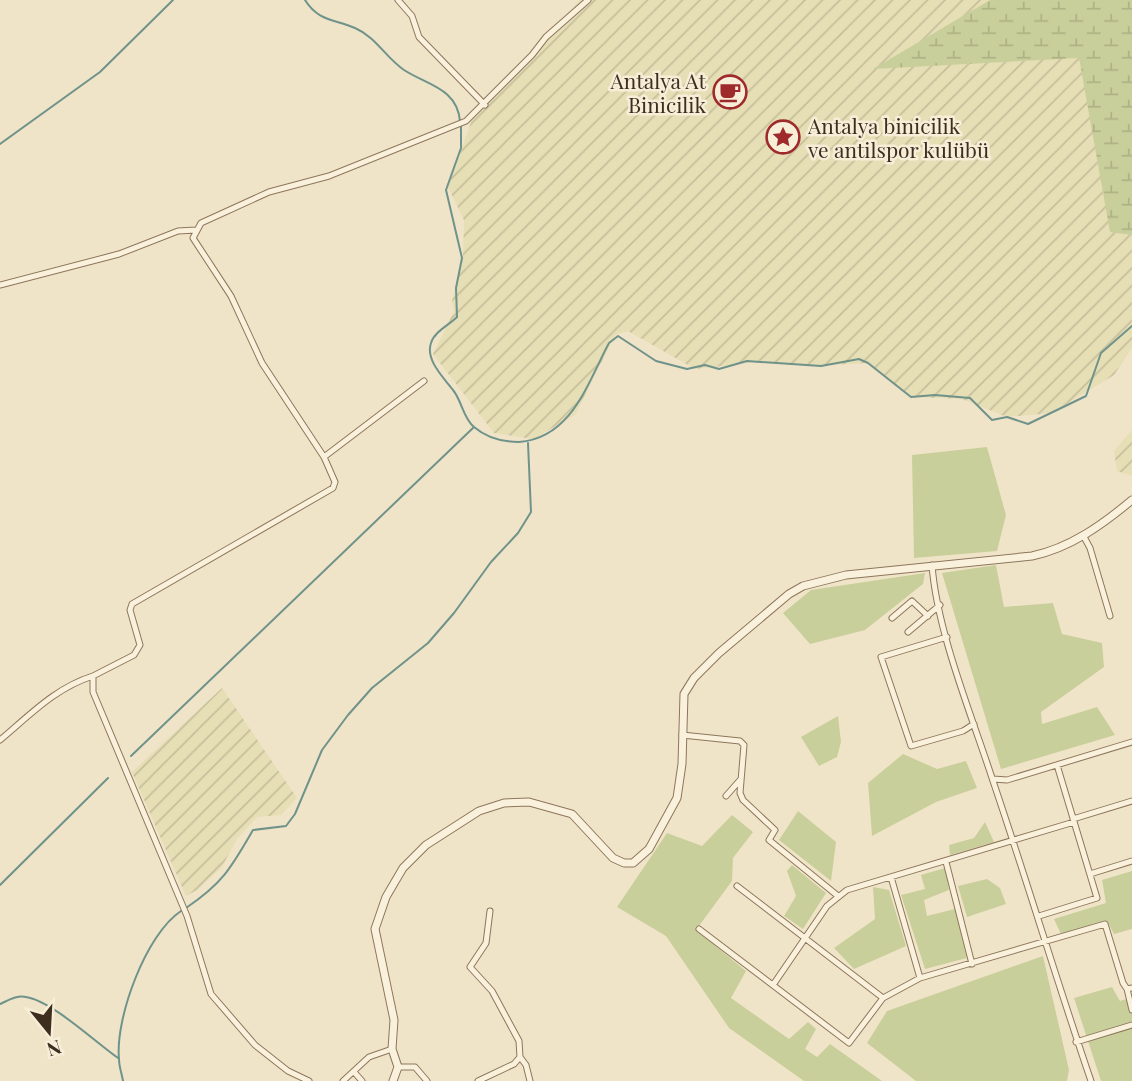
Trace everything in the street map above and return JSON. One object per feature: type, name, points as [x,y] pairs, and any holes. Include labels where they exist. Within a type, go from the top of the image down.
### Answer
[{"type":"street","points":[[398,0],[412,16],[419,37],[485,105]]},
{"type":"street","points":[[0,740],[44,701],[72,683],[93,676],[134,654],[140,645],[130,610],[132,604],[333,488],[335,482],[324,457],[262,363],[231,296],[194,238],[201,223],[269,192],[328,176],[466,121],[485,105],[545,37],[588,0]]},
{"type":"street","points":[[0,285],[119,254],[178,232],[196,230]]},
{"type":"street","points":[[324,457],[424,381]]},
{"type":"street","points":[[393,1081],[398,1067],[392,1049],[394,1020],[375,929],[386,897],[413,857],[451,826],[479,811],[513,801],[562,809],[572,814],[613,858],[624,863],[633,863],[649,849],[677,798],[682,764],[684,694],[694,678],[789,594],[803,586],[827,579],[932,565],[1032,556],[1055,551],[1106,522],[1132,500]]},
{"type":"street","points":[[1083,535],[1090,548],[1110,616]]},
{"type":"street","points":[[932,565],[947,637],[1047,941],[1076,1042],[1091,1081]]},
{"type":"street","points":[[892,618],[912,601],[928,615]]},
{"type":"street","points":[[908,632],[940,605]]},
{"type":"street","points":[[947,637],[881,657],[911,746],[963,731],[974,724]]},
{"type":"street","points":[[93,676],[93,692],[187,916],[211,993],[255,1045],[288,1072],[309,1081]]},
{"type":"street","points":[[682,735],[740,741],[744,745],[741,779],[743,800],[775,830],[769,840],[838,896]]},
{"type":"street","points":[[993,779],[1007,780],[1132,742]]},
{"type":"street","points":[[1039,916],[1097,898],[1057,765]]},
{"type":"street","points":[[726,796],[741,779]]},
{"type":"street","points":[[773,985],[804,938],[838,896],[847,890],[946,862],[1132,801]]},
{"type":"street","points":[[1090,874],[1132,861]]},
{"type":"street","points":[[946,862],[972,964]]},
{"type":"street","points":[[891,877],[920,978]]},
{"type":"street","points":[[737,886],[883,998]]},
{"type":"street","points":[[490,911],[486,943],[470,967],[492,991],[519,1041],[520,1057],[526,1065],[530,1081]]},
{"type":"street","points":[[699,929],[849,1042],[883,998],[920,978],[1105,924],[1130,988],[1132,1010]]},
{"type":"street","points":[[1076,1042],[1132,1026]]},
{"type":"street","points":[[343,1081],[369,1057],[392,1049]]},
{"type":"street","points":[[478,1081],[514,1064],[520,1057]]},
{"type":"street","points":[[398,1067],[415,1067],[427,1081]]},
{"type":"street","points":[[354,1072],[362,1081]]},
{"type":"shaded area","points":[[580,0],[1132,0],[1132,348],[1114,375],[1052,413],[1007,417],[962,399],[911,397],[868,363],[811,366],[758,362],[695,369],[628,331],[615,335],[575,415],[533,439],[494,433],[433,354],[454,311],[452,301],[463,257],[464,220],[448,187],[474,114]]},
{"type":"shaded area","points":[[1132,430],[1132,476],[1117,471],[1114,451]]},
{"type":"shaded area","points":[[222,688],[297,798],[281,815],[257,817],[237,839],[222,867],[197,890],[186,896],[132,772]]},
{"type":"green space","points":[[990,0],[1132,0],[1132,235],[1110,232],[1079,58],[873,69]]},
{"type":"green space","points":[[987,447],[1006,515],[997,551],[914,558],[912,455]]},
{"type":"green space","points":[[996,565],[1004,607],[1053,603],[1062,634],[1102,643],[1104,667],[1041,712],[1042,724],[1097,707],[1115,735],[1001,769],[942,573]]},
{"type":"green space","points":[[925,573],[923,584],[865,630],[810,644],[783,613],[811,590]]},
{"type":"green space","points":[[838,716],[841,742],[837,757],[819,766],[801,737]]},
{"type":"green space","points":[[903,754],[937,769],[966,761],[977,788],[936,802],[872,836],[868,783]]},
{"type":"green space","points":[[798,811],[836,842],[831,881],[779,840]]},
{"type":"green space","points":[[732,815],[753,832],[733,858],[732,881],[696,930],[746,971],[731,998],[789,1039],[808,1022],[816,1029],[805,1049],[817,1057],[830,1044],[882,1081],[804,1081],[729,1028],[666,936],[617,907],[667,833],[702,846]]},
{"type":"green space","points":[[985,822],[994,842],[950,855],[949,845],[974,838]]},
{"type":"green space","points":[[792,865],[826,893],[803,929],[784,916],[796,896],[787,871]]},
{"type":"green space","points":[[945,868],[949,890],[924,900],[927,916],[955,909],[967,958],[925,969],[901,895],[925,889],[921,875]]},
{"type":"green space","points":[[1132,871],[1132,929],[1114,934],[1107,921],[1061,934],[1054,919],[1106,903],[1102,880]]},
{"type":"green space","points":[[987,879],[1000,888],[1006,904],[967,917],[958,886]]},
{"type":"green space","points":[[873,887],[889,890],[906,946],[854,969],[834,948],[875,919]]},
{"type":"green space","points":[[1043,956],[1069,1070],[1067,1081],[916,1081],[867,1043],[887,1011]]},
{"type":"green space","points":[[1112,987],[1120,1001],[1132,997],[1132,1081],[1101,1081],[1074,998]]},
{"type":"waterway","points":[[0,144],[100,72],[173,0]]},
{"type":"waterway","points":[[305,0],[321,16],[362,32],[404,70],[447,94],[458,110],[460,121]]},
{"type":"waterway","points":[[461,127],[461,148],[446,190],[462,258],[456,288],[457,317],[435,335],[430,349],[433,362],[456,394],[470,423],[495,439],[519,442],[537,438],[552,430],[576,406],[609,343],[618,336],[656,361],[687,369],[705,365],[719,369],[747,361],[821,366],[859,359],[911,397],[935,395],[970,398],[992,420],[1007,417],[1028,424],[1086,396],[1101,353],[1132,326]]},
{"type":"waterway","points":[[131,756],[474,427]]},
{"type":"waterway","points":[[186,908],[209,891],[225,874],[253,830],[286,826],[295,814],[322,750],[348,715],[372,688],[428,643],[454,613],[491,562],[518,533],[531,512],[528,443]]},
{"type":"waterway","points":[[0,885],[108,778]]},
{"type":"waterway","points":[[123,1081],[119,1042],[135,978],[156,938],[181,911]]},
{"type":"waterway","points":[[0,1004],[19,997],[36,1000],[60,1014],[118,1058]]},
{"type":"place","name":"Antalya At Binicilik","points":[[730,92]]},
{"type":"place","name":"Antalya binicilik ve antilspor kulübü","points":[[783,137]]}]
